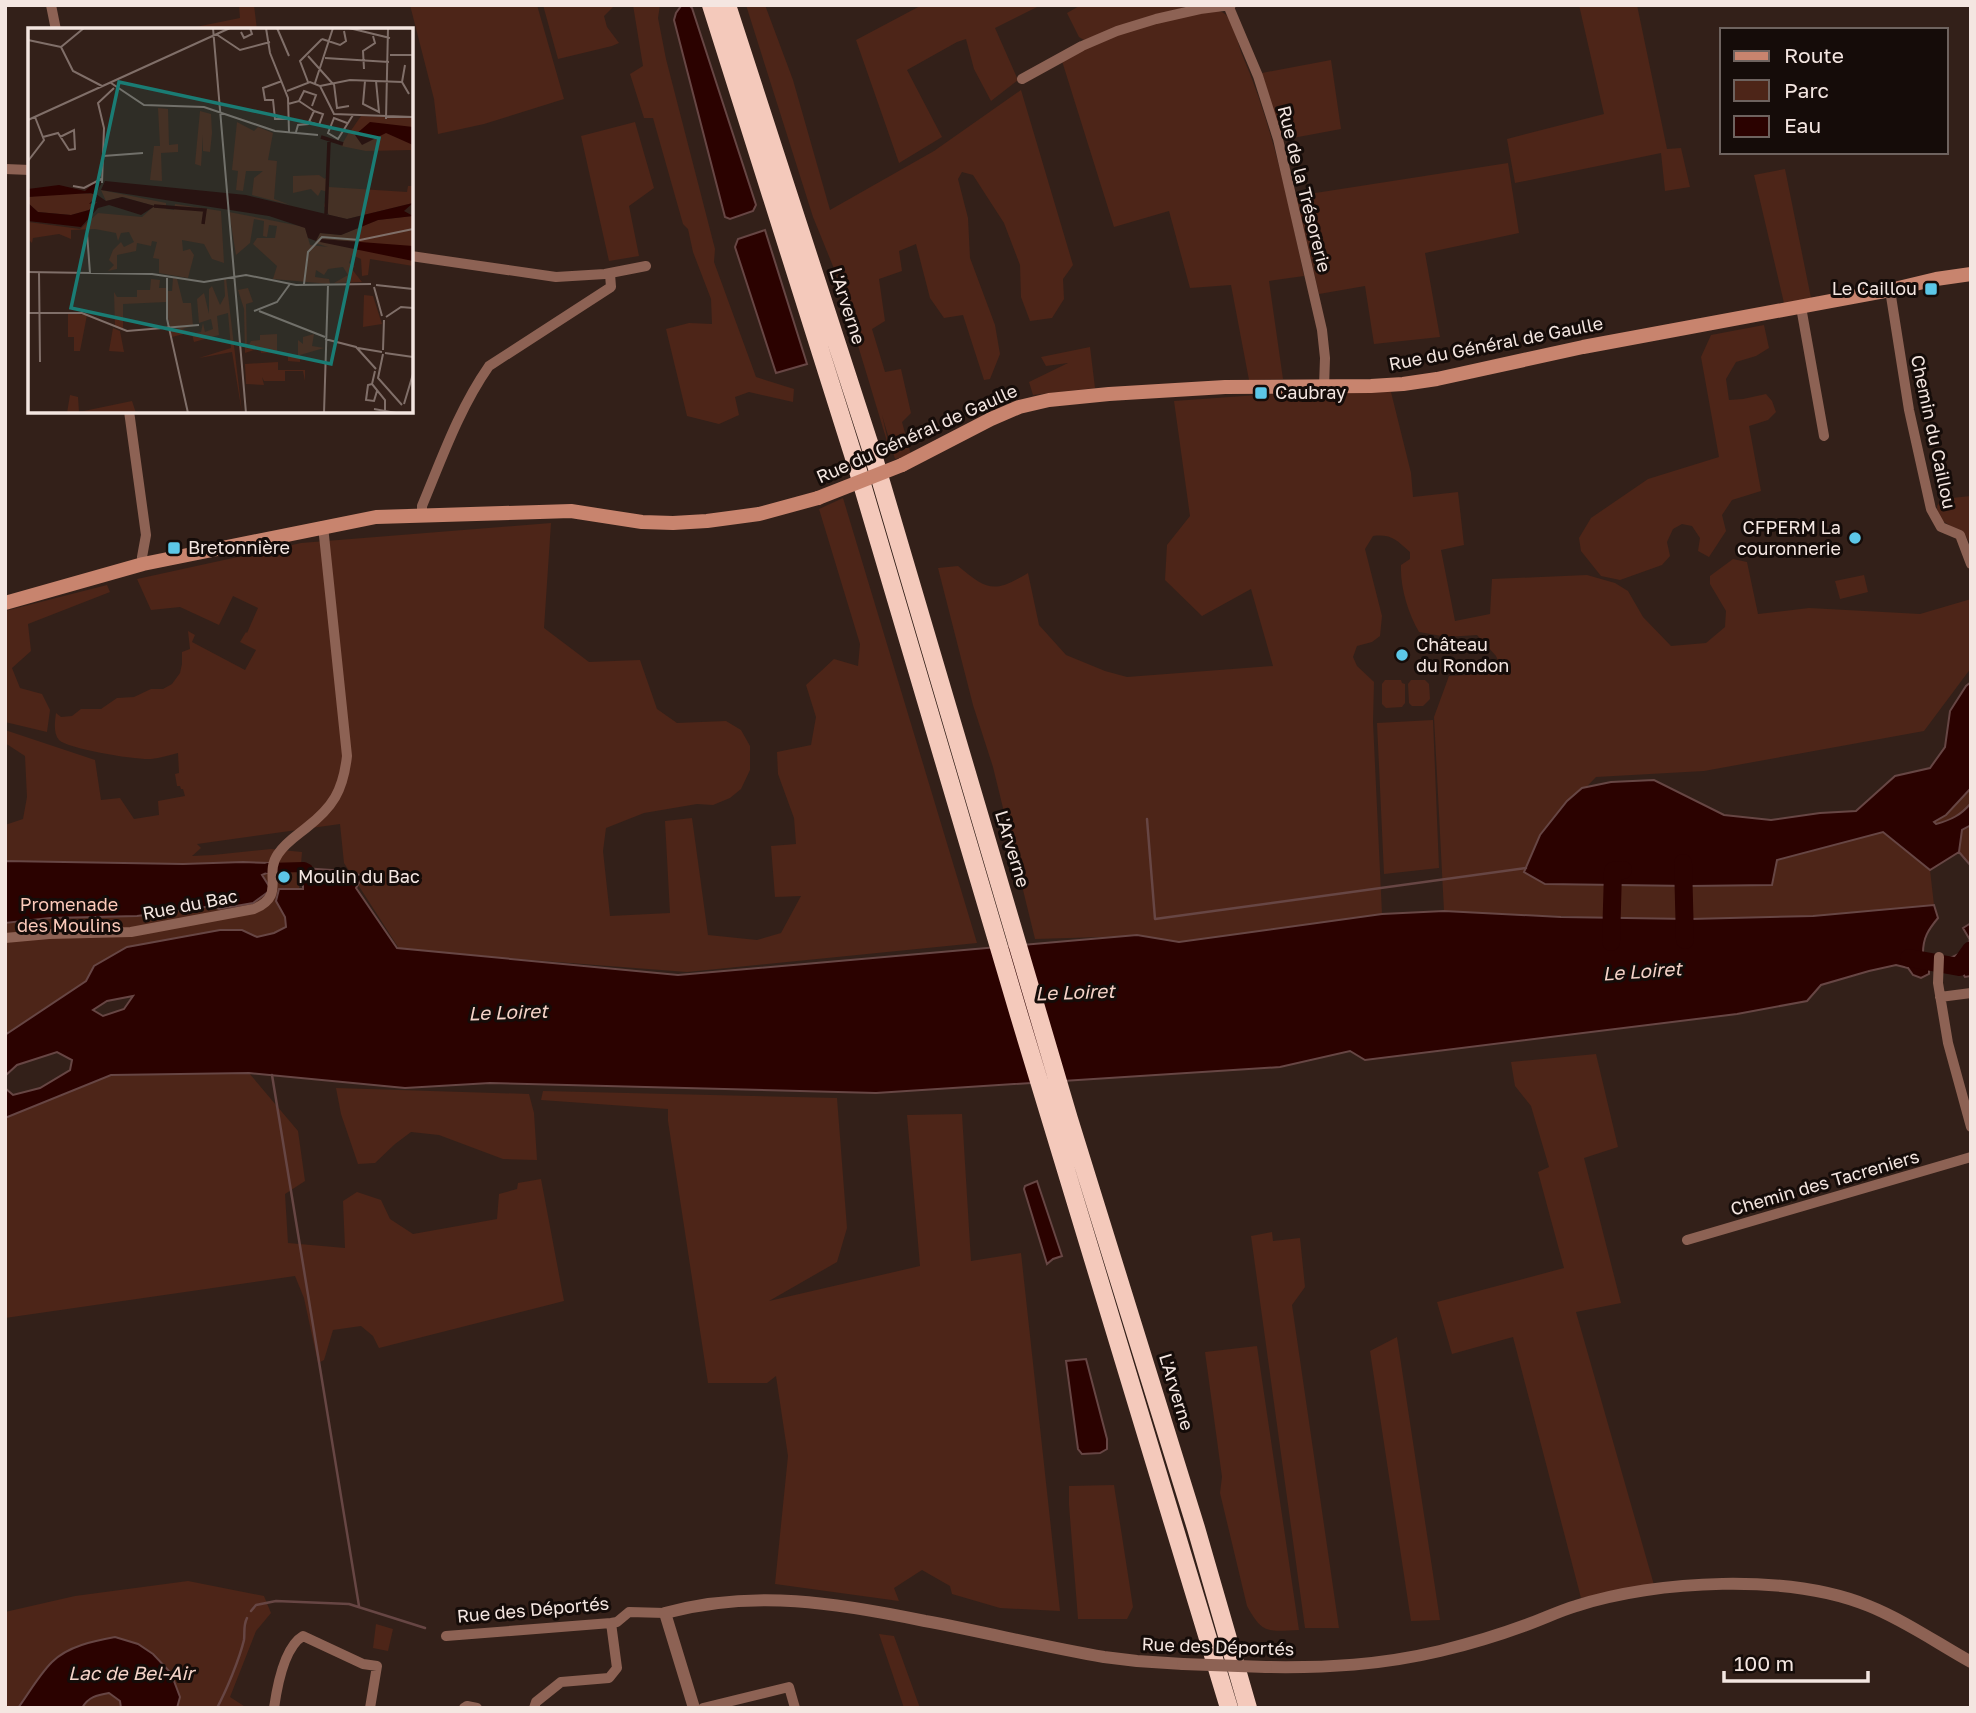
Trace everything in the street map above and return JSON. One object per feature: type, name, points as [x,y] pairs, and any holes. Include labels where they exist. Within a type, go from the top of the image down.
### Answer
[{"type":"highway","name":"L'Arverne","points":[[711,5],[856,464],[990,915],[1196,1528],[1248,1708]]},
{"type":"highway","name":"L'Arverne","points":[[727,5],[874,458],[1008,909],[1061,1121],[1229,1708]]},
{"type":"main road","name":"Rue du Général de Gaulle","points":[[5,603],[143,564],[376,517],[571,511],[642,522],[673,523],[759,514],[818,498],[902,465],[991,419],[1019,407],[1049,400],[1225,387],[1371,386],[1437,379],[1583,347],[1971,274]]},
{"type":"street","points":[[51,5],[56,28]]},
{"type":"street","points":[[1022,79],[1082,46],[1117,31],[1200,9],[1229,6]]},
{"type":"street","name":"Rue de la Trésorerie","points":[[1229,6],[1258,76],[1278,139],[1322,330],[1324,387]]},
{"type":"street","points":[[5,169],[28,170]]},
{"type":"street","points":[[413,256],[556,277],[610,274],[646,266]]},
{"type":"street","points":[[422,514],[422,506],[460,413],[489,366],[611,287],[610,274]]},
{"type":"street","name":"Chemin du Caillou","points":[[1890,290],[1909,410],[1931,509],[1941,527],[1960,535],[1971,565]]},
{"type":"street","points":[[1801,307],[1824,436]]},
{"type":"street","points":[[129,413],[146,535],[143,564]]},
{"type":"street","name":"Rue du Bac","points":[[5,938],[131,932],[254,909],[268,901],[273,890],[274,862],[280,851],[330,808],[345,775],[347,756],[323,526]]},
{"type":"street","points":[[1939,957],[1937,971],[1948,1043],[1971,1127]]},
{"type":"street","points":[[1940,997],[1971,993]]},
{"type":"street","name":"Chemin des Tacreniers","points":[[1687,1240],[1971,1157]]},
{"type":"street","name":"Rue des Déportés","points":[[446,1636],[611,1623],[617,1622],[629,1612],[665,1613],[727,1600],[770,1599],[876,1610],[1104,1657],[1182,1664],[1318,1668],[1389,1662],[1443,1650],[1619,1594],[1722,1584],[1791,1587],[1868,1605],[1971,1662]]},
{"type":"street","points":[[665,1613],[694,1708]]},
{"type":"street","points":[[534,1708],[536,1702],[561,1682],[608,1678],[617,1668],[611,1623]]},
{"type":"street","points":[[274,1708],[279,1679],[296,1640],[303,1636],[363,1664],[377,1666],[370,1708]]},
{"type":"street","points":[[703,1708],[789,1686],[795,1708]]},
{"type":"street","points":[[464,1708],[477,1708]]},
{"type":"green space","points":[[239,5],[254,5],[257,28],[191,28],[240,18]]},
{"type":"green space","points":[[410,5],[537,5],[564,99],[484,124],[438,134],[434,99]]},
{"type":"green space","points":[[543,5],[612,5],[604,16],[607,27],[619,43],[558,59]]},
{"type":"green space","points":[[633,5],[660,5],[658,18],[666,59],[715,249],[714,262],[756,377],[794,389],[793,402],[749,392],[735,397],[739,415],[719,424],[687,416],[666,329],[689,323],[712,324],[711,299],[693,252],[688,229],[683,224],[653,118],[644,118],[630,74],[643,66]]},
{"type":"green space","points":[[746,5],[765,5],[793,80],[830,210],[934,151],[1021,90],[1073,265],[1063,279],[1064,299],[1052,318],[1030,321],[1021,297],[1020,265],[1004,223],[973,175],[962,172],[958,179],[968,218],[970,258],[995,325],[1000,354],[990,379],[984,380],[963,315],[944,318],[930,298],[916,244],[899,251],[902,271],[879,279],[885,321],[872,329],[885,372],[901,369],[911,413],[902,422],[911,455],[895,459],[882,415],[892,458],[837,276],[813,217]]},
{"type":"green space","points":[[922,5],[1041,5],[995,28],[1018,80],[991,101],[974,69],[966,39],[907,70],[942,137],[899,163],[856,40]]},
{"type":"green space","points":[[1081,5],[1193,5],[1137,20],[1084,40],[1079,37],[1067,13]]},
{"type":"green space","points":[[1579,5],[1637,5],[1667,149],[1681,148],[1690,187],[1665,191],[1661,153],[1515,183],[1507,139],[1604,114]]},
{"type":"green space","points":[[1208,10],[1225,14],[1230,20],[1262,106],[1285,190],[1304,276],[1269,281],[1283,379],[1249,380],[1231,285],[1190,288],[1169,211],[1114,227],[1062,61],[1113,36]]},
{"type":"green space","points":[[1331,60],[1341,129],[1282,140],[1262,73]]},
{"type":"green space","points":[[635,122],[654,188],[629,206],[639,256],[609,261],[581,136]]},
{"type":"green space","points":[[1508,163],[1519,233],[1425,253],[1440,337],[1374,344],[1365,286],[1319,294],[1296,196]]},
{"type":"green space","points":[[1785,169],[1811,298],[1784,303],[1754,175]]},
{"type":"green space","points":[[1764,325],[1769,348],[1756,356],[1736,362],[1726,379],[1729,400],[1766,394],[1776,412],[1768,420],[1749,426],[1761,491],[1732,500],[1722,515],[1726,531],[1709,557],[1698,551],[1700,538],[1692,526],[1682,524],[1673,529],[1667,542],[1670,556],[1662,565],[1620,580],[1601,576],[1581,551],[1579,538],[1591,518],[1648,479],[1719,457],[1701,357],[1711,335]]},
{"type":"green space","points":[[1090,347],[1095,388],[1033,395],[1029,382],[1068,363],[1046,366],[1041,357]]},
{"type":"green space","points":[[1391,392],[1411,473],[1413,497],[1458,492],[1464,545],[1441,550],[1455,621],[1490,614],[1492,579],[1587,575],[1615,583],[1628,591],[1643,617],[1671,646],[1706,643],[1725,627],[1726,611],[1710,584],[1710,576],[1733,559],[1747,562],[1758,614],[1809,608],[1920,614],[1971,599],[1971,668],[1924,731],[1704,771],[1596,777],[1540,835],[1524,872],[1545,884],[1772,885],[1776,861],[1883,832],[1930,870],[1934,905],[1827,915],[1720,919],[1444,911],[1434,717],[1449,676],[1503,673],[1496,656],[1477,635],[1447,637],[1419,632],[1403,591],[1401,565],[1410,559],[1410,552],[1393,539],[1373,536],[1365,549],[1382,616],[1380,636],[1372,642],[1357,646],[1353,657],[1357,666],[1374,682],[1373,722],[1382,914],[1179,942],[1135,936],[1035,939],[993,767],[973,705],[938,568],[958,566],[977,580],[992,586],[1007,584],[1028,573],[1039,625],[1066,655],[1105,671],[1127,677],[1273,666],[1251,589],[1202,616],[1165,580],[1167,545],[1190,516],[1174,401],[1286,393]]},
{"type":"green space","points":[[1971,496],[1971,545],[1965,535],[1938,518],[1937,506],[1942,499]]},
{"type":"green space","name":"Promenade des Moulins","points":[[843,498],[977,943],[687,972],[400,950],[344,863],[340,824],[197,844],[201,848],[192,856],[271,849],[302,852],[299,889],[285,917],[286,927],[257,937],[237,929],[129,949],[5,1035],[5,825],[23,819],[27,797],[25,756],[5,743],[5,730],[95,760],[101,800],[120,798],[134,819],[159,815],[158,801],[185,796],[183,789],[177,786],[175,774],[179,773],[178,753],[143,759],[75,747],[57,737],[56,713],[61,717],[72,716],[81,709],[101,709],[117,698],[134,697],[172,684],[180,673],[182,652],[190,649],[188,631],[195,635],[192,642],[245,670],[256,650],[240,642],[258,608],[233,596],[219,625],[180,607],[151,610],[137,579],[301,543],[551,523],[544,628],[589,662],[640,660],[657,709],[677,723],[726,721],[741,730],[750,746],[750,770],[741,789],[730,798],[713,805],[697,804],[644,813],[606,828],[603,851],[610,916],[670,913],[665,821],[692,818],[708,935],[757,940],[781,933],[801,896],[775,897],[771,846],[796,844],[794,818],[778,774],[777,752],[811,745],[816,717],[806,685],[834,659],[858,666],[860,644],[819,509]]},
{"type":"green space","points":[[1864,575],[1868,592],[1840,599],[1835,581]]},
{"type":"green space","points":[[107,585],[110,592],[28,624],[31,651],[12,668],[20,688],[42,694],[50,710],[47,732],[5,722],[5,611]]},
{"type":"green space","points":[[1385,680],[1401,680],[1405,684],[1405,703],[1402,707],[1386,708],[1382,704],[1382,684]]},
{"type":"green space","points":[[1411,680],[1425,680],[1429,684],[1430,699],[1423,706],[1412,706],[1409,703],[1408,684]]},
{"type":"green space","points":[[1433,720],[1439,868],[1384,874],[1377,723]]},
{"type":"green space","points":[[1971,788],[1971,803],[1963,811],[1946,821],[1936,824],[1933,822],[1946,814]]},
{"type":"green space","points":[[1971,825],[1971,866],[1959,852],[1962,830]]},
{"type":"green space","points":[[1596,1054],[1618,1147],[1584,1158],[1621,1303],[1576,1312],[1654,1585],[1581,1598],[1513,1337],[1452,1354],[1437,1302],[1564,1268],[1538,1172],[1549,1167],[1531,1106],[1515,1086],[1511,1062]]},
{"type":"green space","points":[[249,1073],[298,1131],[305,1181],[285,1194],[288,1243],[345,1248],[343,1201],[357,1192],[381,1200],[390,1219],[413,1234],[497,1219],[499,1194],[517,1189],[518,1183],[541,1179],[564,1301],[379,1348],[373,1336],[361,1326],[333,1330],[324,1360],[318,1363],[304,1298],[295,1276],[5,1318],[5,1118],[111,1075]]},
{"type":"green space","points":[[336,1088],[529,1094],[534,1113],[537,1160],[503,1159],[439,1135],[411,1132],[375,1163],[358,1164],[341,1114]]},
{"type":"green space","points":[[543,1091],[837,1098],[847,1228],[837,1262],[769,1301],[920,1266],[907,1115],[962,1114],[971,1261],[1021,1253],[1060,1611],[1000,1608],[952,1594],[950,1586],[922,1570],[894,1588],[899,1601],[775,1584],[788,1456],[776,1376],[767,1383],[708,1383],[668,1109],[541,1100]]},
{"type":"green space","points":[[1272,1232],[1273,1241],[1300,1238],[1305,1287],[1292,1305],[1339,1628],[1305,1628],[1251,1236]]},
{"type":"green space","points":[[1397,1337],[1440,1620],[1411,1621],[1370,1351]]},
{"type":"green space","points":[[1257,1346],[1299,1630],[1280,1631],[1262,1627],[1247,1606],[1220,1493],[1222,1477],[1205,1352]]},
{"type":"green space","points":[[1114,1485],[1133,1607],[1127,1619],[1078,1619],[1069,1486]]},
{"type":"green space","points":[[188,1581],[264,1596],[271,1613],[256,1631],[230,1697],[247,1708],[5,1708],[5,1612],[75,1596]]},
{"type":"green space","points":[[376,1624],[393,1629],[388,1651],[373,1648]]},
{"type":"green space","points":[[879,1634],[894,1636],[920,1708],[904,1708]]},
{"type":"water","points":[[689,5],[756,205],[753,211],[730,219],[725,217],[674,20],[681,6]]},
{"type":"water","points":[[765,230],[807,364],[776,373],[735,247],[738,239]]},
{"type":"water","points":[[1971,682],[1971,788],[1946,815],[1934,822],[1936,824],[1951,819],[1971,803],[1971,825],[1962,830],[1959,852],[1930,870],[1883,832],[1777,860],[1772,885],[1545,884],[1524,872],[1540,835],[1567,801],[1582,788],[1611,782],[1654,780],[1724,815],[1771,820],[1856,811],[1895,776],[1930,768],[1945,747],[1950,711]]},
{"type":"water","points":[[5,861],[270,863],[269,872],[262,875],[269,886],[268,892],[253,903],[219,909],[212,906],[137,916],[50,918],[5,923]]},
{"type":"water","points":[[303,868],[346,871],[363,876],[356,888],[397,948],[678,975],[1137,935],[1179,942],[1382,914],[1444,911],[1561,917],[1690,919],[1813,916],[1934,905],[1938,918],[1925,938],[1923,953],[1931,958],[1929,974],[1921,978],[1913,975],[1908,968],[1896,965],[1821,985],[1807,1001],[1737,1014],[1365,1060],[1350,1051],[1280,1067],[876,1093],[490,1083],[405,1088],[249,1073],[111,1075],[5,1118],[5,1088],[13,1095],[40,1088],[70,1070],[72,1060],[57,1052],[17,1065],[5,1076],[5,1035],[86,981],[94,966],[127,947],[220,930],[242,930],[257,937],[274,933],[286,927],[285,917],[276,901],[279,889],[303,889]],"holes":[[[133,996],[124,1009],[103,1016],[93,1010],[107,1001]]]},
{"type":"water","points":[[1971,923],[1971,976],[1965,977],[1959,967],[1950,970],[1944,961],[1963,952],[1970,940],[1963,928]]},
{"type":"water","points":[[1037,1181],[1062,1256],[1047,1264],[1024,1189]]},
{"type":"water","points":[[1086,1359],[1107,1439],[1107,1449],[1100,1453],[1082,1454],[1078,1449],[1066,1361]]},
{"type":"water","name":"Lac de Bel-Air","points":[[115,1637],[138,1644],[153,1654],[171,1673],[180,1697],[177,1708],[121,1708],[120,1701],[109,1693],[93,1697],[82,1708],[18,1708],[58,1656],[82,1645]]},
{"type":"waterway","points":[[1147,819],[1155,919],[1526,868]]},
{"type":"waterway","points":[[1683,863],[1685,940]]},
{"type":"waterway","points":[[268,868],[308,869]]},
{"type":"waterway","points":[[1611,942],[1613,871],[1623,870]]},
{"type":"waterway","name":"Le Loiret","points":[[1909,958],[1959,967],[1971,950]]},
{"type":"waterway","points":[[272,1075],[359,1606]]},
{"type":"waterway","points":[[251,1611],[256,1605],[276,1601],[349,1604],[425,1628]]},
{"type":"waterway","points":[[217,1708],[239,1656],[247,1618]]},
{"type":"place","name":"Le Caillou","points":[[1931,289]]},
{"type":"place","name":"Caubray","points":[[1261,393]]},
{"type":"place","name":"CFPERM La couronnerie","points":[[1855,538]]},
{"type":"place","name":"Bretonnière","points":[[174,548]]},
{"type":"place","name":"Château du Rondon","points":[[1402,655]]},
{"type":"place","name":"Moulin du Bac","points":[[284,877]]}]
